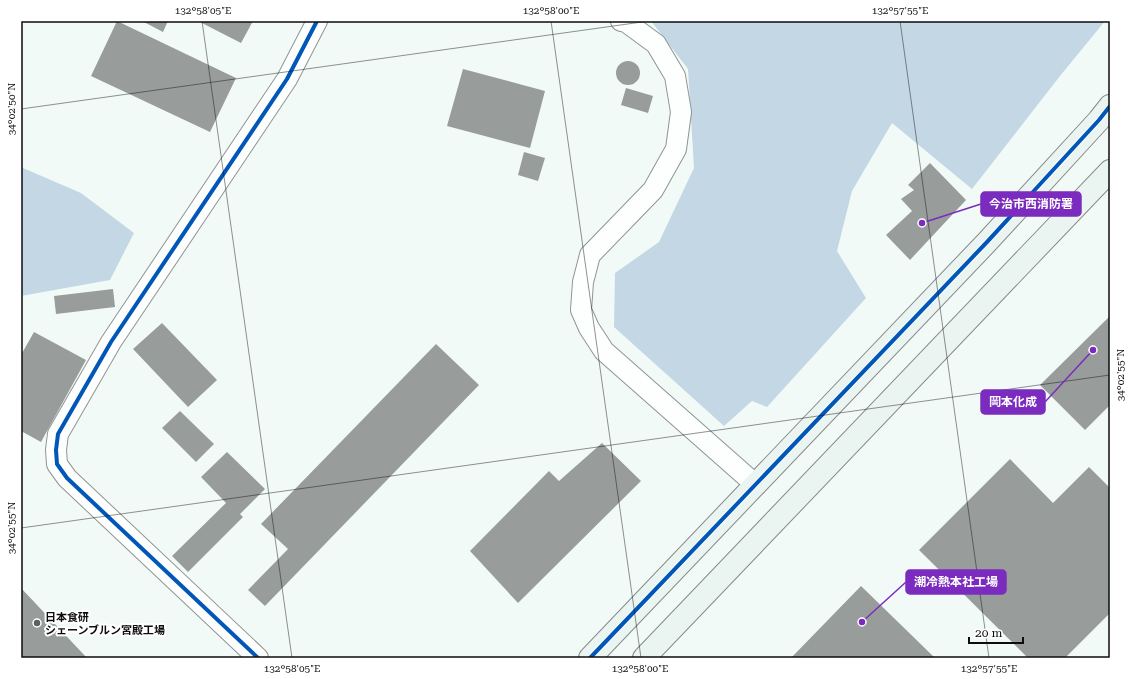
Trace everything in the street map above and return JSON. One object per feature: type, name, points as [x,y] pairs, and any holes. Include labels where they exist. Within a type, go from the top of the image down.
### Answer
[{"type":"street","points":[[258,658],[67,478],[57,464],[56,450],[58,434],[111,342],[287,79],[317,21]]},
{"type":"street","points":[[621,21],[626,22],[656,44],[675,76],[681,112],[676,149],[653,190],[590,255],[583,282],[582,310],[589,328],[604,351],[756,485]]},
{"type":"street","points":[[590,658],[987,242],[1099,120],[1110,106]]},
{"type":"street","points":[[644,658],[1110,171]]},
{"type":"shaded area","points":[[651,21],[1105,21],[972,189],[892,123],[852,191],[837,251],[866,298],[767,407],[752,401],[724,426],[614,327],[615,273],[659,242],[694,168],[688,69]]},
{"type":"shaded area","points":[[21,166],[81,193],[134,233],[110,280],[21,296]]},
{"type":"building","points":[[117,21],[236,78],[210,132],[91,76]]},
{"type":"building","points":[[142,21],[168,21],[163,32]]},
{"type":"building","points":[[198,21],[253,21],[241,43]]},
{"type":"building","points":[[628,61],[636,65],[640,73],[636,81],[628,85],[620,81],[616,73],[620,65]]},
{"type":"building","points":[[463,69],[545,91],[530,148],[447,126]]},
{"type":"building","points":[[626,88],[653,96],[648,113],[621,105]]},
{"type":"building","points":[[524,152],[545,158],[538,181],[518,175]]},
{"type":"building","points":[[930,163],[966,200],[910,260],[886,235],[912,211],[901,199],[914,190],[908,185]]},
{"type":"building","points":[[113,289],[115,307],[56,314],[54,296]]},
{"type":"building","points":[[1110,316],[1110,405],[1085,430],[1040,385]]},
{"type":"building","points":[[162,323],[217,380],[188,407],[133,349]]},
{"type":"building","points":[[34,332],[86,360],[41,442],[21,431],[21,355]]},
{"type":"building","points":[[436,344],[479,385],[265,606],[248,590],[288,549],[261,524]]},
{"type":"building","points":[[180,411],[214,444],[196,462],[162,428]]},
{"type":"building","points":[[602,443],[641,481],[518,603],[470,551],[549,471],[559,481]]},
{"type":"building","points":[[227,452],[265,489],[240,514],[243,517],[188,572],[172,556],[226,503],[201,477]]},
{"type":"building","points":[[1010,459],[1053,503],[1089,467],[1110,488],[1110,613],[1065,658],[1028,658],[919,550]]},
{"type":"building","points":[[861,586],[935,658],[791,658]]},
{"type":"building","name":"日本食研 シェーンブルン宮殿工場","points":[[21,588],[87,658],[21,658]]},
{"type":"cycle path","points":[[258,658],[67,478],[57,464],[56,450],[58,434],[111,342],[287,79],[317,21]]},
{"type":"cycle path","points":[[590,658],[987,242],[1099,120],[1110,106]]},
{"type":"place","name":"今治市西消防署","points":[[922,223]]},
{"type":"place","name":"岡本化成","points":[[1093,350]]},
{"type":"place","name":"潮冷熱本社工場","points":[[862,622]]},
{"type":"place","name":"日本食研 シェーンブルン宮殿工場","points":[[37,623]]}]
